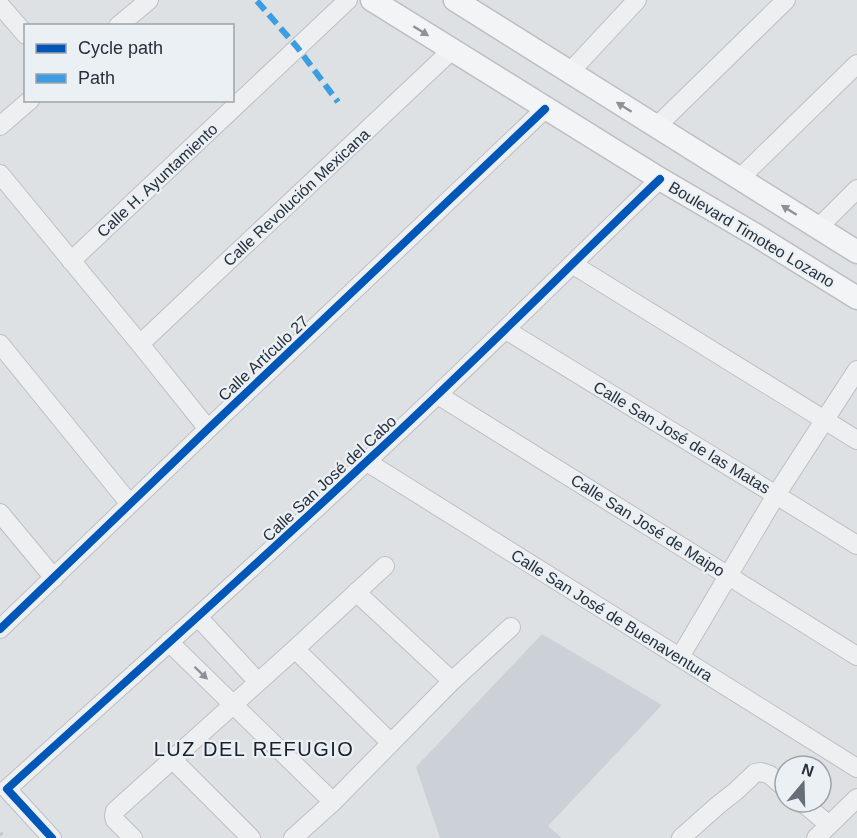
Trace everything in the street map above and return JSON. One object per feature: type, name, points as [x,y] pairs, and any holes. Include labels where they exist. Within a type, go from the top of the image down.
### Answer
[{"type":"main road","name":"Boulevard Timoteo Lozano","points":[[372,0],[545,109],[857,298]]},
{"type":"main road","points":[[454,0],[857,252]]},
{"type":"street","points":[[120,24],[149,0]]},
{"type":"street","name":"Calle H. Ayuntamiento","points":[[71,261],[348,0]]},
{"type":"street","points":[[569,73],[637,0]]},
{"type":"street","points":[[656,127],[786,0]]},
{"type":"street","points":[[0,4],[24,33]]},
{"type":"street","name":"Calle Revolución Mexicana","points":[[140,344],[452,50]]},
{"type":"street","points":[[739,179],[857,64]]},
{"type":"street","points":[[0,126],[28,102]]},
{"type":"street","name":"Calle Artículo 27","points":[[0,629],[545,109]]},
{"type":"street","points":[[0,174],[208,429]]},
{"type":"street","name":"Calle San José del Cabo","points":[[52,838],[7,789],[367,462],[660,179]]},
{"type":"street","points":[[818,228],[857,189]]},
{"type":"street","points":[[572,264],[857,440]]},
{"type":"street","name":"Calle San José de las Matas","points":[[506,330],[857,545]]},
{"type":"street","points":[[0,344],[130,504]]},
{"type":"street","points":[[680,657],[776,495],[857,370]]},
{"type":"street","name":"Calle San José de Maipo","points":[[438,395],[857,656]]},
{"type":"street","name":"Calle San José de Buenaventura","points":[[367,462],[857,768]]},
{"type":"street","points":[[0,513],[54,578]]},
{"type":"street","points":[[133,838],[115,820],[115,811],[385,566]]},
{"type":"street","points":[[356,592],[452,681]]},
{"type":"street","points":[[198,617],[258,682]]},
{"type":"street","points":[[293,838],[333,802],[452,681],[511,627]]},
{"type":"street","points":[[169,642],[333,802]]},
{"type":"street","points":[[295,649],[391,743]]},
{"type":"street","points":[[172,759],[251,838]]},
{"type":"street","points":[[681,838],[754,773],[761,771],[773,778]]},
{"type":"street","points":[[816,838],[857,798]]},
{"type":"street","points":[[816,814],[829,825]]},
{"type":"shaded area","points":[[542,634],[662,705],[548,826],[562,838],[440,838],[416,767]]},
{"type":"railway","points":[[0,833],[4,838]]},
{"type":"marked path","points":[[257,1],[297,47],[338,102]]},
{"type":"cycle path","points":[[0,629],[545,109]]},
{"type":"cycle path","points":[[52,838],[7,789],[322,503],[477,357],[660,179]]},
{"type":"district","name":"LUZ DEL REFUGIO","points":[[254,749]]}]
